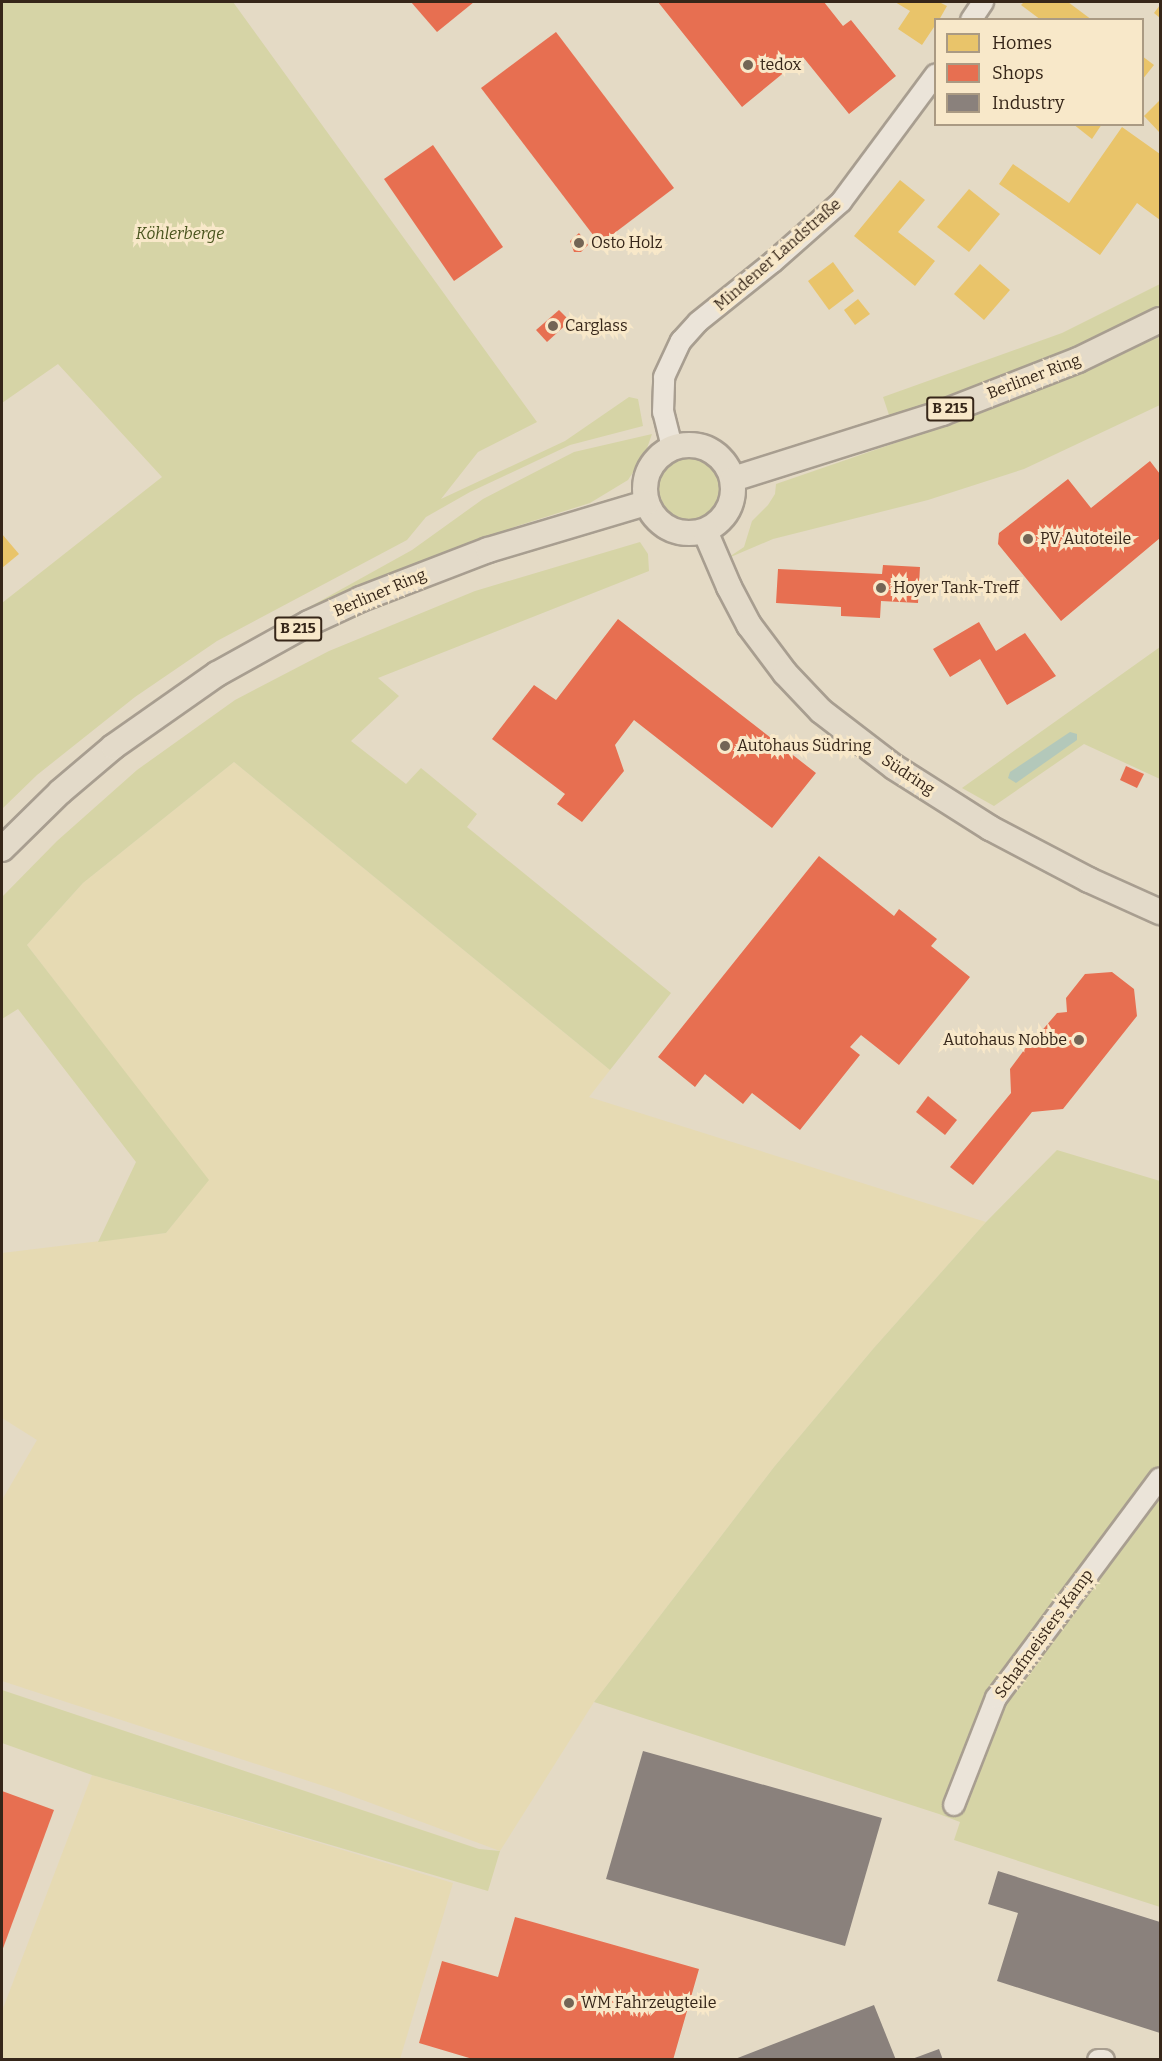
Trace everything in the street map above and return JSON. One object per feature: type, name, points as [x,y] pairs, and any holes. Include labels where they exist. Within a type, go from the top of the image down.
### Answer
[{"type":"main road","name":"Berliner Ring","points":[[733,479],[942,413],[1078,360],[1161,320]]},
{"type":"main road","points":[[692,444],[710,449],[725,462],[733,479],[733,495],[729,510],[719,522],[705,531],[687,534],[670,529],[656,518],[646,503],[644,486],[649,470],[658,456],[672,447],[692,444]]},
{"type":"main road","name":"Berliner Ring","points":[[2,849],[60,792],[113,747],[217,674],[299,628],[361,599],[488,550],[646,503]]},
{"type":"main road","name":"Südring","points":[[705,531],[729,587],[749,625],[785,673],[821,711],[894,768],[990,828],[1089,880],[1161,912]]},
{"type":"street","points":[[972,18],[983,2]]},
{"type":"street","name":"Mindener Landstraße","points":[[672,447],[663,411],[664,377],[681,341],[698,322],[786,252],[841,202],[934,77]]},
{"type":"street","name":"Schafmeisters Kamp","points":[[954,1805],[996,1698],[1161,1478]]},
{"type":"street","points":[[1098,2060],[1104,2060]]},
{"type":"shaded area","points":[[1070,732],[1077,734],[1077,740],[1016,783],[1008,778],[1010,772]]},
{"type":"shaded area","points":[[234,762],[610,1070],[589,1097],[986,1222],[873,1349],[774,1467],[594,1702],[500,1851],[333,1789],[2,1681],[2,1500],[37,1440],[2,1418],[2,1253],[166,1233],[208,1180],[27,945],[83,883]]},
{"type":"shaded area","points":[[92,1775],[453,1883],[400,2059],[2,2059],[2,2011]]},
{"type":"green space","name":"Köhlerberge","points":[[2,2],[233,2],[537,422],[478,452],[441,499],[565,441],[629,397],[638,399],[643,426],[570,445],[470,492],[426,517],[407,540],[217,641],[135,697],[37,775],[2,809],[2,603],[162,477],[58,364],[2,403]]},
{"type":"green space","points":[[1160,284],[1160,405],[1024,469],[928,500],[773,539],[726,559],[744,547],[752,521],[768,505],[775,494],[776,484],[898,442],[883,397],[1062,333]]},
{"type":"green space","points":[[652,434],[645,454],[628,480],[590,503],[517,526],[422,562],[354,589],[292,620],[295,615],[412,550],[483,499],[574,452]]},
{"type":"green space","points":[[690,456],[703,459],[714,466],[721,477],[724,490],[721,503],[714,514],[703,521],[690,524],[677,521],[666,514],[659,503],[656,490],[659,477],[666,466],[677,459]]},
{"type":"green space","points":[[640,542],[648,554],[649,571],[378,678],[399,696],[351,741],[406,784],[421,768],[477,814],[467,827],[671,993],[610,1070],[234,762],[83,883],[27,945],[209,1180],[166,1233],[98,1242],[136,1162],[18,1009],[2,1019],[2,897],[57,841],[137,770],[235,700],[329,651],[475,591]]},
{"type":"green space","points":[[1160,647],[1160,779],[1084,744],[994,806],[962,788]]},
{"type":"green space","points":[[1057,1150],[1160,1181],[1160,1907],[954,1840],[960,1822],[939,1814],[594,1702],[774,1467],[873,1349],[986,1222]]},
{"type":"green space","points":[[2,1690],[479,1849],[500,1851],[488,1891],[92,1775],[2,1743]]},
{"type":"building: Homes","points":[[895,2],[939,2],[947,6],[940,18],[934,18],[934,27],[922,45],[898,29],[910,11]]},
{"type":"building: Homes","points":[[1024,2],[1068,2],[1089,18],[1038,18],[1021,5]]},
{"type":"building: Homes","points":[[1160,5],[1160,18],[1154,13]]},
{"type":"building: Homes","points":[[1144,58],[1154,65],[1144,78]]},
{"type":"building: Homes","points":[[1160,100],[1160,133],[1144,116]]},
{"type":"building: Homes","points":[[1076,126],[1101,126],[1092,139]]},
{"type":"building: Homes","points":[[1122,127],[1160,154],[1160,220],[1137,203],[1100,255],[999,184],[1013,164],[1069,203]]},
{"type":"building: Homes","points":[[900,180],[925,200],[898,232],[935,261],[915,286],[854,236]]},
{"type":"building: Homes","points":[[969,189],[1000,214],[969,252],[937,227]]},
{"type":"building: Homes","points":[[833,262],[854,291],[829,310],[808,281]]},
{"type":"building: Homes","points":[[980,264],[1010,290],[984,320],[954,294]]},
{"type":"building: Homes","points":[[858,299],[870,314],[855,325],[844,310]]},
{"type":"building: Homes","points":[[2,534],[19,554],[2,568]]},
{"type":"building: Shops","points":[[411,2],[474,2],[437,32]]},
{"type":"building: Shops","points":[[658,2],[824,2],[843,26],[851,20],[896,76],[849,114],[803,57],[742,107]]},
{"type":"building: Shops","points":[[556,32],[674,188],[600,244],[481,88]]},
{"type":"building: Shops","points":[[433,145],[503,247],[454,281],[384,179]]},
{"type":"building: Shops","name":"Osto Holz","points":[[579,233],[588,245],[581,252],[574,252],[570,241]]},
{"type":"building: Shops","name":"Carglass","points":[[559,310],[570,321],[547,342],[536,330]]},
{"type":"building: Shops","points":[[1150,461],[1160,474],[1160,538],[1061,621],[998,544],[999,533],[1068,479],[1091,508]]},
{"type":"building: Shops","points":[[883,565],[920,567],[918,603],[881,601],[880,618],[841,616],[841,607],[776,603],[778,569],[882,574]]},
{"type":"building: Shops","name":"Autohaus Südring","points":[[618,619],[816,773],[772,828],[634,720],[615,745],[624,771],[582,822],[557,804],[565,794],[492,739],[534,685],[556,700]]},
{"type":"building: Shops","points":[[979,622],[996,651],[1025,633],[1056,676],[1007,705],[980,659],[950,677],[933,649]]},
{"type":"building: Shops","points":[[1126,766],[1144,774],[1137,788],[1120,780]]},
{"type":"building: Shops","points":[[819,856],[894,916],[899,909],[937,939],[931,946],[970,977],[899,1065],[861,1035],[850,1047],[860,1055],[800,1130],[752,1093],[743,1104],[705,1074],[695,1087],[658,1057]]},
{"type":"building: Shops","name":"Autohaus Nobbe","points":[[1112,972],[1134,989],[1137,1016],[1063,1109],[1032,1112],[973,1185],[950,1167],[1011,1093],[1010,1069],[1027,1046],[1040,1045],[1039,1034],[1057,1013],[1067,1012],[1066,998],[1085,974]]},
{"type":"building: Shops","points":[[928,1096],[957,1120],[945,1135],[916,1112]]},
{"type":"building: Shops","points":[[2,1791],[54,1810],[2,1951]]},
{"type":"building: Shops","points":[[515,1917],[699,1969],[673,2060],[476,2060],[419,2043],[442,1961],[498,1977]]},
{"type":"building: Industry","points":[[643,1751],[882,1818],[845,1946],[606,1879]]},
{"type":"building: Industry","points":[[998,1871],[1160,1922],[1160,2033],[997,1981],[1018,1913],[988,1904]]},
{"type":"building: Industry","points":[[874,2005],[896,2060],[735,2060],[735,2059]]},
{"type":"building: Industry","points":[[939,2049],[943,2060],[912,2060],[912,2059]]},
{"type":"place","name":"tedox","points":[[748,65]]},
{"type":"place","name":"Osto Holz","points":[[579,243]]},
{"type":"place","name":"Carglass","points":[[553,326]]},
{"type":"place","name":"PV Autoteile","points":[[1028,539]]},
{"type":"place","name":"Hoyer Tank-Treff","points":[[881,588]]},
{"type":"place","name":"Autohaus Südring","points":[[725,746]]},
{"type":"place","name":"Autohaus Nobbe","points":[[1079,1040]]},
{"type":"place","name":"WM Fahrzeugteile","points":[[569,2003]]}]
